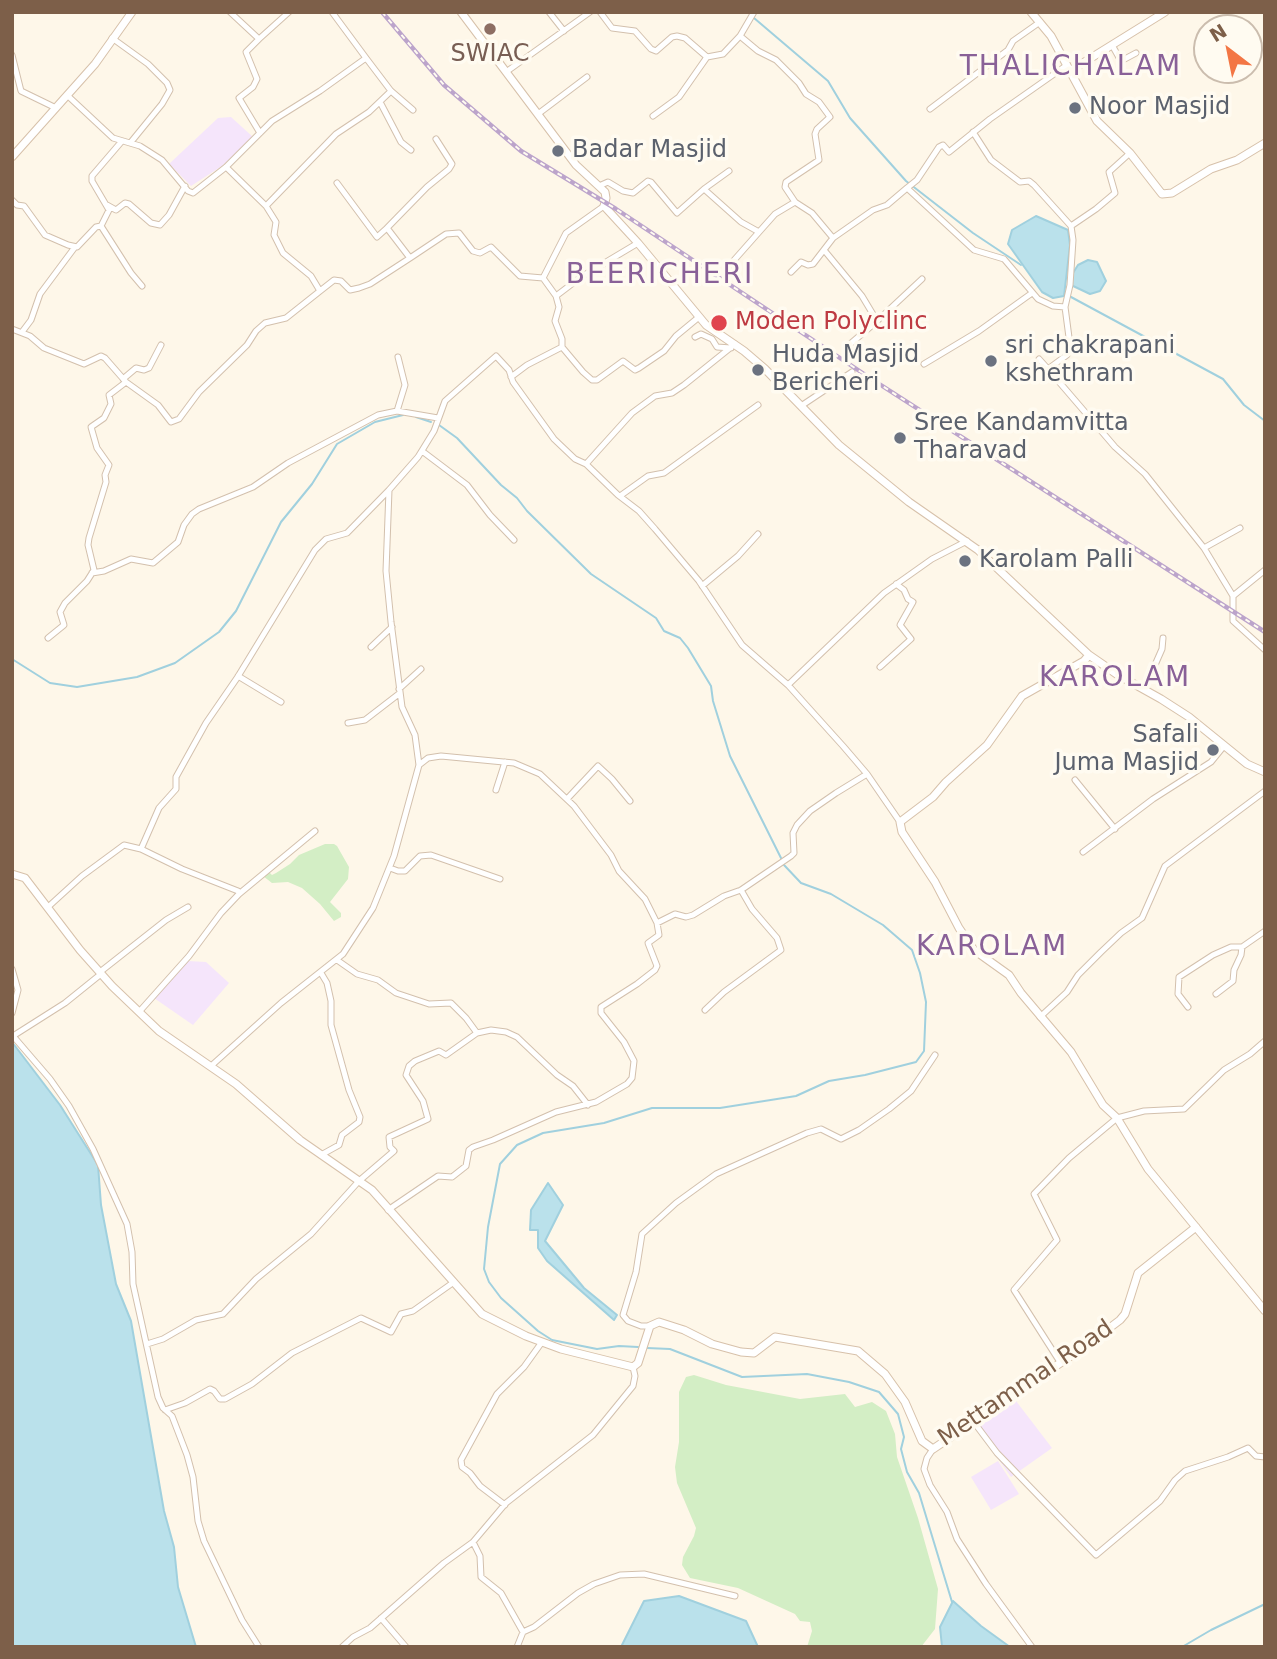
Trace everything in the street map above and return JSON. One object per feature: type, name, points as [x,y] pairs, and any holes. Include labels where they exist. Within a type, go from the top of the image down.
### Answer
[{"type":"main road","points":[[12,157],[95,64],[132,12]]},
{"type":"main road","points":[[461,12],[576,165],[606,194],[604,206],[706,325],[765,369],[849,453],[909,502],[967,541],[1089,655],[1189,717],[1247,764],[1265,772]]},
{"type":"main road","points":[[1031,12],[1051,36],[1097,121],[1130,153],[1162,194],[1167,195],[1211,169],[1237,160],[1265,143]]},
{"type":"main road","points":[[1069,68],[1165,12]]},
{"type":"main road","points":[[1089,655],[1084,661],[1022,696],[988,745],[933,797],[901,822],[902,832],[935,882],[974,950],[1009,975],[1040,1017],[1071,1052],[1103,1105],[1116,1118],[1148,1169],[1265,1311]]},
{"type":"main road","points":[[12,874],[25,878],[101,973],[159,1031],[211,1066],[321,1155],[372,1190],[482,1314],[561,1349],[633,1367],[638,1363],[645,1347],[650,1326]]},
{"type":"main road","name":"Mettammal Road","points":[[650,1326],[664,1323],[712,1344],[749,1353],[754,1353],[775,1337],[858,1351],[885,1374],[905,1402],[922,1441],[933,1450],[1120,1320],[1125,1314],[1138,1272],[1196,1227]]},
{"type":"street","points":[[230,12],[259,39]]},
{"type":"street","points":[[260,133],[239,97],[253,87],[257,79],[246,51],[289,12]]},
{"type":"street","points":[[332,12],[391,92],[413,110]]},
{"type":"street","points":[[549,12],[564,31]]},
{"type":"street","points":[[506,72],[590,12]]},
{"type":"street","points":[[600,12],[612,28],[635,31],[656,51],[671,37],[677,36],[685,38],[707,57]]},
{"type":"street","points":[[653,116],[678,97],[707,57],[723,54],[740,36],[754,12]]},
{"type":"street","points":[[930,109],[1009,50],[1013,41],[1040,22]]},
{"type":"street","points":[[740,36],[758,51],[776,60],[806,94],[823,106],[830,117],[820,125],[815,134],[819,160],[786,182],[785,187],[795,202],[812,213],[833,239]]},
{"type":"street","points":[[112,38],[148,64],[167,83],[170,90],[131,142]]},
{"type":"street","points":[[1112,45],[1121,61],[1136,54]]},
{"type":"street","points":[[12,55],[21,91],[56,108]]},
{"type":"street","points":[[68,96],[113,138],[150,150],[192,192],[226,167],[272,121],[366,58]]},
{"type":"street","points":[[791,272],[801,262],[811,265],[833,239],[873,210],[887,205],[910,186],[939,147],[943,145],[949,152],[973,132],[1069,68]]},
{"type":"street","points":[[538,114],[587,77]]},
{"type":"street","points":[[266,206],[336,134],[391,92]]},
{"type":"street","points":[[380,102],[401,142],[411,150]]},
{"type":"street","points":[[973,132],[991,160],[1020,182],[1029,181],[1034,185],[1071,226],[1073,240],[1070,285],[1065,307],[1070,345],[1068,355],[1048,369]]},
{"type":"street","points":[[337,183],[377,237],[449,169],[452,164],[436,139]]},
{"type":"street","points":[[122,141],[92,176],[92,181],[107,205],[116,210],[125,203],[128,204],[151,223],[160,225],[169,215],[185,186]]},
{"type":"street","points":[[1071,226],[1115,192],[1109,172],[1130,153]]},
{"type":"street","points":[[226,167],[266,206],[276,222],[274,235],[283,253],[311,276],[320,290]]},
{"type":"street","points":[[599,186],[608,182],[623,191],[633,193],[648,181],[651,182],[677,213],[729,171]]},
{"type":"street","points":[[910,186],[974,250],[1004,259],[1038,299],[1053,306],[1065,307]]},
{"type":"street","points":[[704,189],[741,222],[759,232]]},
{"type":"street","points":[[12,200],[17,205],[24,206],[44,235],[75,247]]},
{"type":"street","points":[[728,267],[775,214],[795,202]]},
{"type":"street","points":[[22,332],[40,294],[75,247],[96,227],[101,226],[107,216],[107,205]]},
{"type":"street","points":[[543,278],[566,233],[604,206]]},
{"type":"street","points":[[101,226],[142,286]]},
{"type":"street","points":[[387,228],[410,258]]},
{"type":"street","points":[[12,329],[30,336],[44,348],[84,364],[101,356],[106,358],[124,380],[158,405],[171,422],[179,419],[199,392],[247,345],[265,323],[286,318],[334,280],[341,281],[350,290],[370,284],[446,234],[459,233],[473,251],[480,253],[491,247],[520,276],[543,278],[556,296],[559,307],[555,321],[562,347],[592,380],[597,380],[623,361],[635,370],[639,368],[664,351],[676,336],[699,317]]},
{"type":"street","points":[[556,296],[581,277],[638,243]]},
{"type":"street","points":[[824,250],[862,296],[877,321]]},
{"type":"street","points":[[849,345],[922,279]]},
{"type":"street","points":[[924,363],[979,331],[1032,293]]},
{"type":"street","points":[[695,337],[701,334],[712,339],[717,347],[735,347]]},
{"type":"street","points":[[48,638],[64,625],[60,612],[94,569],[88,545],[89,538],[109,465],[97,448],[91,427],[104,418],[111,404],[109,395],[136,368],[149,368],[161,345]]},
{"type":"street","points":[[511,377],[527,365],[562,347]]},
{"type":"street","points":[[586,464],[632,414],[655,396],[672,393],[735,347]]},
{"type":"street","points":[[141,849],[159,808],[176,789],[176,777],[201,733],[316,550],[326,538],[347,533],[389,490],[434,431],[445,401],[496,356],[509,370],[513,382],[554,439],[639,511],[702,586],[742,645],[788,685],[867,774],[901,822]]},
{"type":"street","points":[[397,411],[405,385],[398,357]]},
{"type":"street","points":[[1039,359],[1115,447],[1145,474],[1204,548],[1233,596],[1233,621],[1265,649]]},
{"type":"street","points":[[801,406],[852,372]]},
{"type":"street","points":[[620,496],[648,477],[664,473],[758,405]]},
{"type":"street","points":[[92,573],[116,567],[131,559],[153,563],[178,542],[184,525],[192,514],[253,487],[288,463],[378,415],[397,411],[438,418]]},
{"type":"street","points":[[422,450],[467,485],[514,540]]},
{"type":"street","points":[[211,1066],[281,1003],[343,954],[373,908],[390,868],[419,765],[415,735],[402,707],[392,627],[386,571],[389,490]]},
{"type":"street","points":[[1204,548],[1240,528]]},
{"type":"street","points":[[702,586],[738,556],[758,534]]},
{"type":"street","points":[[788,685],[884,593],[932,559],[967,541]]},
{"type":"street","points":[[1233,596],[1265,570]]},
{"type":"street","points":[[880,667],[911,639],[900,625],[914,602],[908,599],[897,584]]},
{"type":"street","points":[[371,647],[392,627]]},
{"type":"street","points":[[1140,686],[1144,685],[1151,674],[1162,649],[1163,638]]},
{"type":"street","points":[[348,723],[365,720],[421,669]]},
{"type":"street","points":[[238,676],[281,702]]},
{"type":"street","points":[[1083,852],[1153,799],[1211,762],[1224,746]]},
{"type":"street","points":[[388,1210],[438,1177],[452,1177],[466,1166],[469,1150],[473,1147],[556,1112],[588,1105],[611,1094],[632,1078],[634,1061],[624,1042],[601,1013],[601,1007],[638,984],[657,966],[648,943],[659,935],[657,923],[645,899],[619,871],[611,855],[567,799],[540,774],[514,763],[434,756],[419,765]]},
{"type":"street","points":[[496,790],[505,762]]},
{"type":"street","points":[[567,799],[598,766],[630,801]]},
{"type":"street","points":[[657,923],[675,914],[686,918],[724,896],[741,890],[794,853],[793,833],[810,811],[867,774]]},
{"type":"street","points":[[1076,780],[1115,829]]},
{"type":"street","points":[[1040,1017],[1067,992],[1078,975],[1101,952],[1142,918],[1166,866],[1179,853],[1228,820],[1265,790]]},
{"type":"street","points":[[139,1012],[239,894],[315,831]]},
{"type":"street","points":[[48,907],[82,876],[124,845],[141,849],[181,869],[238,891],[239,894]]},
{"type":"street","points":[[390,868],[398,872],[405,871],[421,856],[431,855],[499,879]]},
{"type":"street","points":[[705,1010],[724,992],[781,950],[777,938],[752,909],[741,890]]},
{"type":"street","points":[[188,907],[166,920],[38,1022],[13,1035],[69,1106],[107,1177],[127,1224],[132,1252],[133,1283],[158,1397],[164,1410],[172,1416],[187,1455],[204,1541],[259,1647]]},
{"type":"street","points":[[1188,1007],[1178,994],[1179,977],[1213,955],[1231,947],[1242,947],[1265,931]]},
{"type":"street","points":[[1216,994],[1233,981],[1242,947]]},
{"type":"street","points":[[337,960],[345,968],[378,980],[396,993],[429,1004],[451,1003],[477,1033]]},
{"type":"street","points":[[12,969],[18,990],[12,1013]]},
{"type":"street","points":[[321,973],[327,983],[331,1001],[331,1025],[349,1090],[360,1117],[359,1122],[342,1135],[338,1145],[321,1155]]},
{"type":"street","points":[[147,1344],[163,1339],[196,1320],[223,1314],[256,1279],[311,1234],[359,1181],[394,1152],[390,1147],[389,1137],[428,1119],[423,1101],[406,1075],[409,1066],[415,1061],[439,1051],[446,1055],[477,1033],[491,1030],[506,1032],[517,1037],[573,1086],[588,1105]]},
{"type":"street","points":[[1060,1362],[1014,1290],[1057,1240],[1034,1194],[1069,1158],[1116,1118],[1144,1111],[1184,1109],[1224,1070],[1265,1041]]},
{"type":"street","points":[[650,1326],[628,1321],[623,1315],[636,1272],[642,1234],[676,1203],[716,1174],[807,1133],[821,1129],[841,1139],[859,1130],[911,1091],[934,1055]]},
{"type":"street","points":[[164,1410],[211,1390],[220,1399],[225,1399],[252,1384],[292,1353],[361,1318],[391,1332],[401,1314],[413,1311],[454,1282]]},
{"type":"street","points":[[505,1505],[480,1486],[462,1467],[461,1460],[497,1394],[524,1367],[542,1342]]},
{"type":"street","points":[[342,1647],[473,1542],[505,1505],[593,1435],[633,1386],[633,1367]]},
{"type":"street","points":[[973,1421],[997,1452],[1096,1555],[1160,1502],[1175,1480],[1185,1471],[1248,1448],[1256,1456],[1265,1457]]},
{"type":"street","points":[[933,1450],[924,1469],[930,1485],[947,1512],[957,1539],[1032,1647]]},
{"type":"street","points":[[473,1542],[480,1556],[481,1577],[501,1592],[523,1632]]},
{"type":"street","points":[[517,1647],[523,1632],[534,1627],[578,1593],[620,1575],[644,1574],[735,1596]]},
{"type":"street","points":[[381,1618],[406,1647]]},
{"type":"shaded area","points":[[231,117],[253,137],[222,166],[191,186],[169,164],[218,118]]},
{"type":"shaded area","points":[[188,961],[206,962],[229,983],[193,1025],[154,998]]},
{"type":"shaded area","points":[[1013,1397],[1052,1448],[1011,1477],[973,1424]]},
{"type":"shaded area","points":[[998,1461],[1019,1494],[991,1510],[971,1477]]},
{"type":"green space","points":[[325,844],[337,846],[349,867],[348,879],[330,902],[341,913],[341,917],[334,921],[302,888],[288,882],[272,883],[263,876],[269,872],[272,875],[276,873],[299,855]]},
{"type":"green space","points":[[694,1375],[726,1385],[800,1399],[845,1394],[855,1407],[872,1402],[886,1411],[895,1434],[897,1457],[938,1589],[935,1629],[921,1647],[807,1647],[812,1631],[810,1622],[800,1621],[795,1614],[738,1588],[690,1578],[682,1565],[696,1528],[677,1483],[675,1467],[679,1442],[679,1392],[686,1377]]},
{"type":"water","points":[[1036,216],[1068,230],[1070,245],[1064,296],[1053,298],[1042,292],[1008,244],[1012,230]]},
{"type":"water","points":[[1088,260],[1097,262],[1106,281],[1100,291],[1090,294],[1071,285],[1078,265]]},
{"type":"water","points":[[12,1042],[60,1105],[98,1165],[101,1205],[116,1284],[131,1321],[164,1511],[174,1547],[178,1587],[196,1647],[12,1647]]},
{"type":"water","points":[[548,1183],[563,1205],[545,1241],[584,1288],[617,1315],[614,1320],[547,1261],[538,1248],[538,1230],[530,1230],[531,1210]]},
{"type":"water","points":[[679,1596],[746,1621],[758,1647],[621,1647],[644,1601]]},
{"type":"water","points":[[953,1601],[1010,1647],[942,1647],[940,1627]]},
{"type":"waterway","points":[[754,18],[828,81],[850,118],[906,181],[973,233],[1021,265]]},
{"type":"waterway","points":[[1071,297],[1223,379],[1244,405],[1265,421]]},
{"type":"waterway","points":[[12,659],[50,683],[77,687],[137,677],[175,663],[219,632],[236,611],[281,522],[312,484],[337,444],[375,422],[403,415]]},
{"type":"waterway","points":[[416,417],[431,422]]},
{"type":"waterway","points":[[439,425],[457,438],[591,574],[656,618],[664,631],[680,638],[688,648],[711,686],[730,756],[782,860]]},
{"type":"waterway","points":[[638,1347],[597,1349],[552,1340],[501,1298],[489,1282],[484,1269],[488,1227],[500,1164],[517,1145],[543,1133],[604,1123],[652,1108],[720,1108],[796,1096],[829,1081],[916,1062],[924,1051],[926,1002],[912,950],[883,925],[831,894],[801,883],[784,865]]},
{"type":"waterway","points":[[647,1348],[670,1349],[742,1377],[807,1374],[849,1382],[879,1392],[898,1414],[904,1437],[901,1449],[907,1472],[919,1493],[952,1602]]},
{"type":"waterway","points":[[1182,1647],[1265,1604]]},
{"type":"railway","points":[[382,12],[444,85],[521,151],[616,209],[873,380],[1265,632]]},
{"type":"place","name":"SWIAC","points":[[490,29]]},
{"type":"place","name":"Noor Masjid","points":[[1075,108]]},
{"type":"place","name":"Badar Masjid","points":[[558,151]]},
{"type":"place","name":"Moden Polyclinc","points":[[719,323]]},
{"type":"place","name":"sri chakrapani kshethram","points":[[991,361]]},
{"type":"place","name":"Huda Masjid Bericheri","points":[[758,370]]},
{"type":"place","name":"Sree Kandamvitta Tharavad","points":[[900,438]]},
{"type":"place","name":"Karolam Palli","points":[[965,561]]},
{"type":"place","name":"Safali Juma Masjid","points":[[1213,750]]},
{"type":"district","name":"THALICHALAM","points":[[1071,68]]},
{"type":"district","name":"BEERICHERI","points":[[660,276]]},
{"type":"district","name":"KAROLAM","points":[[1115,679]]},
{"type":"district","name":"KAROLAM","points":[[992,948]]}]
